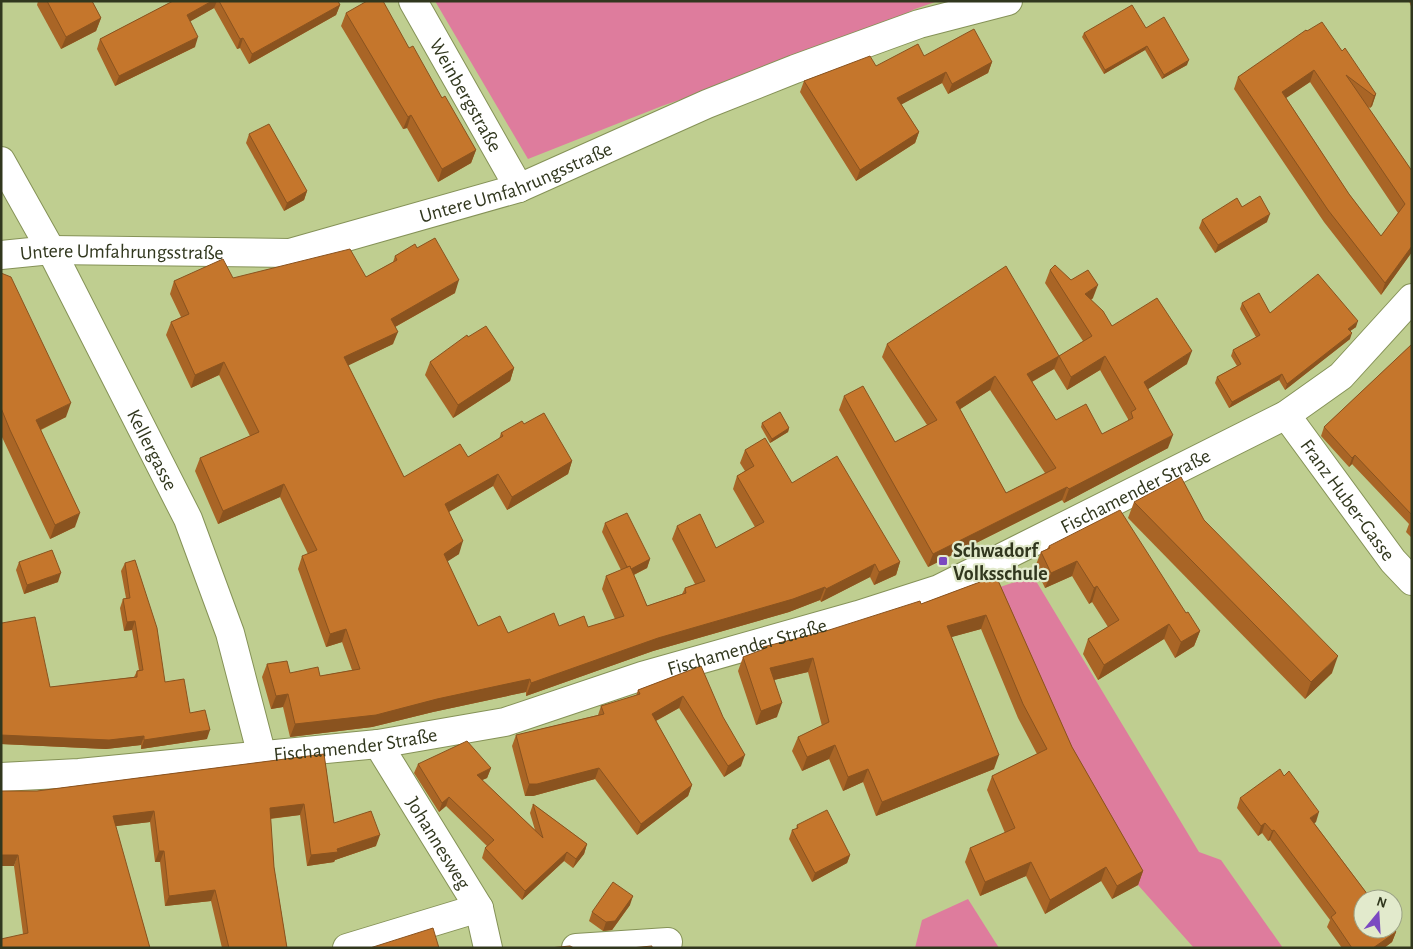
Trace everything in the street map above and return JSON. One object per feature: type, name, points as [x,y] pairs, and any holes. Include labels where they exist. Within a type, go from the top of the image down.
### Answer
[{"type":"street","name":"Weinbergstraße","points":[[413,1],[519,188]]},
{"type":"street","name":"Untere Umfahrungsstraße","points":[[1,255],[51,250],[290,253],[519,188],[707,104],[795,69],[919,24],[1008,1]]},
{"type":"street","name":"Kellergasse","points":[[1,161],[51,250],[188,519],[230,633],[262,756]]},
{"type":"street","name":"Fischamender Straße","points":[[1,777],[79,773],[378,744],[505,722],[642,676],[858,615],[939,589],[1286,416],[1341,376],[1412,298]]},
{"type":"street","name":"Franz Huber-Gasse","points":[[1286,416],[1393,562],[1412,581]]},
{"type":"street","name":"Johannesweg","points":[[378,744],[479,908],[488,948]]},
{"type":"street","points":[[347,948],[479,908]]},
{"type":"street","points":[[576,948],[668,942]]},
{"type":"shaded area","points":[[435,1],[938,1],[915,9],[842,44],[662,106],[528,159]]},
{"type":"shaded area","points":[[1033,576],[1199,852],[1221,860],[1283,948],[1194,948],[1138,885],[1067,761],[991,590]]},
{"type":"shaded area","points":[[968,899],[999,948],[915,948],[922,920]]},
{"type":"building","points":[[47,1],[92,1],[101,18],[66,37]]},
{"type":"building","points":[[173,1],[212,1],[187,15],[198,37],[119,76],[100,39]]},
{"type":"building","points":[[219,1],[338,1],[340,5],[252,54],[243,38],[240,39]]},
{"type":"building","points":[[367,1],[383,1],[409,48],[413,46],[442,98],[445,96],[476,150],[442,169],[411,115],[408,117],[346,13]]},
{"type":"building","points":[[1132,5],[1146,28],[1164,17],[1189,60],[1164,75],[1147,46],[1105,70],[1084,33]]},
{"type":"building","points":[[1322,22],[1342,51],[1345,48],[1376,94],[1374,96],[1346,75],[1412,171],[1412,246],[1385,283],[1328,210],[1238,77]],"holes":[[[1314,70],[1405,204],[1381,236],[1349,194],[1282,92]]]},
{"type":"building","points":[[974,29],[992,62],[952,84],[946,72],[897,98],[919,132],[860,170],[804,81],[870,56],[876,66],[918,44],[924,56]]},
{"type":"building","points":[[269,124],[307,191],[287,203],[249,134]]},
{"type":"building","points":[[1260,196],[1270,214],[1218,245],[1202,220],[1237,198],[1242,207]]},
{"type":"building","points":[[435,238],[459,280],[391,319],[398,332],[344,357],[404,477],[460,444],[468,457],[503,436],[501,433],[522,421],[524,424],[544,413],[572,461],[512,497],[498,474],[445,504],[463,541],[444,554],[478,626],[500,616],[508,633],[554,613],[559,626],[584,616],[588,627],[624,616],[606,576],[630,566],[647,606],[686,593],[685,588],[705,581],[677,526],[700,514],[716,548],[764,522],[737,476],[754,466],[745,450],[765,438],[792,483],[837,456],[900,562],[879,572],[875,564],[826,589],[825,587],[793,599],[658,638],[531,683],[530,679],[437,699],[376,715],[295,724],[288,694],[276,696],[267,664],[287,661],[290,673],[318,667],[320,676],[360,669],[346,629],[330,634],[302,556],[317,550],[284,484],[223,511],[200,458],[259,432],[224,362],[195,375],[171,322],[189,314],[174,281],[223,259],[233,278],[350,249],[366,277],[397,260],[395,256],[415,244],[417,248]]},
{"type":"building","points":[[1055,265],[1071,280],[1088,270],[1098,285],[1085,294],[1103,311],[1112,326],[1157,298],[1192,351],[1144,382],[1173,435],[1069,489],[1067,487],[933,554],[844,396],[863,386],[895,442],[937,420],[887,344],[1006,266],[1059,356],[1092,336],[1050,270]],"holes":[[[1059,356],[1071,377],[1105,356],[1136,409],[1131,412],[1133,418],[1102,434],[1086,404],[1056,420],[1027,374]],[[995,376],[1056,468],[1006,493],[956,402]]]},
{"type":"building","points":[[1,273],[11,277],[71,403],[36,420],[80,513],[55,525],[1,408]]},
{"type":"building","points":[[1318,274],[1358,321],[1348,329],[1352,333],[1287,384],[1282,374],[1232,402],[1217,377],[1241,364],[1233,350],[1260,335],[1242,303],[1259,293],[1270,313]]},
{"type":"building","points":[[486,326],[514,368],[458,405],[430,362],[467,335],[468,337]]},
{"type":"building","points":[[1412,344],[1412,515],[1355,455],[1352,458],[1324,427]]},
{"type":"building","points":[[780,412],[789,428],[772,439],[762,423]]},
{"type":"building","points":[[1181,477],[1204,520],[1338,656],[1311,682],[1134,502]]},
{"type":"building","points":[[1120,510],[1186,613],[1188,612],[1200,631],[1181,642],[1169,624],[1104,665],[1088,639],[1119,620],[1097,586],[1094,588],[1077,561],[1051,573],[1041,552],[1050,548],[1049,546]]},
{"type":"building","points":[[627,513],[650,559],[631,569],[630,566],[627,567],[605,523]]},
{"type":"building","points":[[52,550],[61,573],[27,585],[19,562]]},
{"type":"building","points":[[135,560],[157,628],[165,682],[184,679],[190,713],[205,710],[210,730],[144,740],[144,736],[109,740],[1,735],[1,621],[2,623],[35,617],[50,687],[137,677],[137,671],[143,670],[135,621],[127,622],[123,599],[130,598],[125,563]]},
{"type":"building","points":[[996,576],[1072,747],[1143,871],[1117,886],[1106,867],[1050,900],[1031,862],[985,882],[970,848],[1015,828],[992,776],[1047,749],[1023,704],[986,615],[947,626],[999,755],[882,802],[868,769],[848,777],[835,745],[807,757],[798,737],[829,722],[813,658],[770,668],[782,703],[761,711],[743,657],[764,649],[763,647],[826,631],[920,601],[921,604]]},
{"type":"building","points":[[701,666],[723,717],[745,755],[728,766],[683,696],[652,714],[692,785],[641,824],[599,768],[537,784],[529,784],[516,735],[604,714],[601,706],[640,694],[638,690]]},
{"type":"building","points":[[467,741],[491,768],[477,775],[543,838],[533,804],[587,844],[576,859],[567,852],[525,891],[485,848],[494,840],[449,797],[442,803],[418,764]]},
{"type":"building","points":[[324,754],[334,823],[371,811],[380,835],[337,849],[338,852],[311,855],[304,804],[270,808],[274,867],[287,948],[229,948],[215,890],[169,896],[164,851],[159,851],[154,811],[113,816],[150,948],[1,948],[1,939],[28,933],[18,855],[1,855],[1,791],[37,791]]},
{"type":"building","points":[[1280,769],[1284,776],[1289,771],[1319,812],[1310,818],[1363,889],[1353,889],[1353,939],[1386,939],[1373,948],[1352,948],[1331,917],[1336,913],[1274,830],[1272,831],[1265,823],[1261,826],[1240,798]]},
{"type":"building","points":[[827,810],[850,855],[815,873],[792,830],[798,828],[797,825]]},
{"type":"building","points":[[613,882],[633,896],[615,921],[606,922],[592,912]]},
{"type":"building","points":[[433,928],[439,948],[370,948]]},
{"type":"building","points":[[570,946],[574,948],[549,948]]},
{"type":"building","points":[[652,946],[652,948],[631,948]]},
{"type":"place","name":"Schwadorf Volksschule","points":[[943,561]]}]
